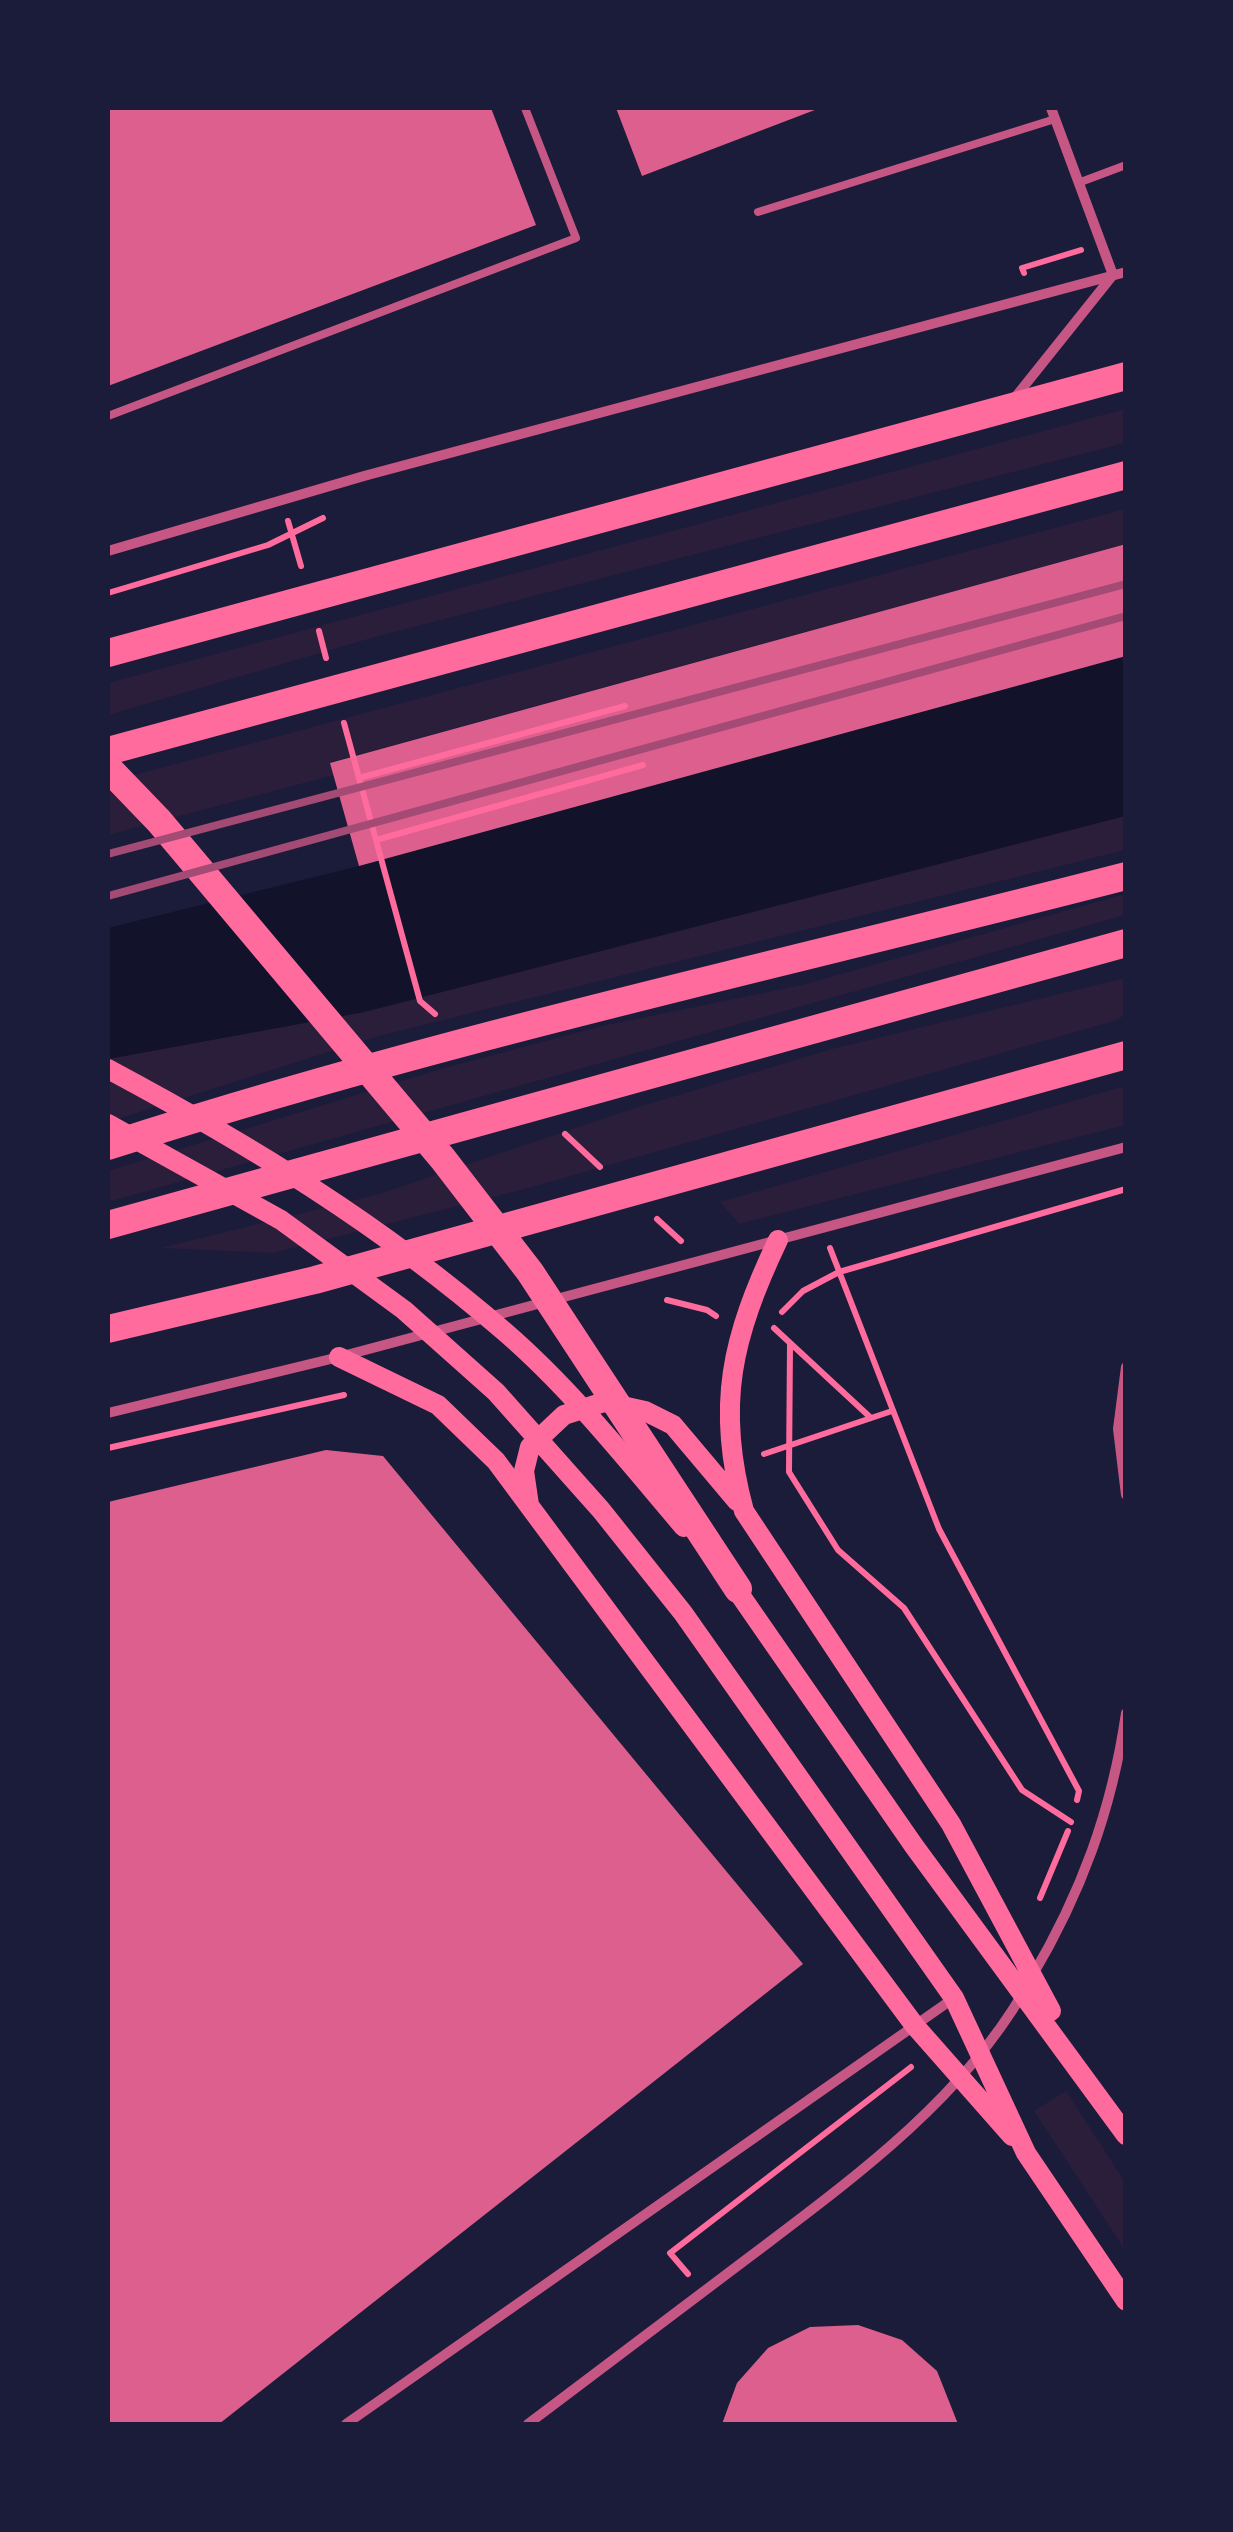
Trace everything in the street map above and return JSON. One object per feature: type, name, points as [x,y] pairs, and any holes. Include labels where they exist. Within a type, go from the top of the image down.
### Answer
[{"type":"highway","points":[[108,653],[1126,376]]},
{"type":"highway","points":[[108,751],[1126,474]]},
{"type":"highway","points":[[108,768],[158,821],[443,1159],[530,1272],[738,1589]]},
{"type":"highway","points":[[108,1146],[326,1078],[568,1013],[1126,876]]},
{"type":"highway","points":[[108,1226],[1126,943]]},
{"type":"highway","points":[[108,1329],[316,1280],[1126,1055]]},
{"type":"main road","points":[[108,1069],[266,1156],[353,1214],[507,1334],[598,1426],[738,1589],[914,1846],[1126,2135]]},
{"type":"main road","points":[[108,1124],[281,1220],[404,1310],[496,1392],[601,1510],[683,1613],[873,1878],[954,1998],[1026,2153]]},
{"type":"main road","points":[[744,1511],[732,1464],[729,1378],[751,1296],[778,1240]]},
{"type":"main road","points":[[339,1357],[438,1406],[471,1434],[915,2026],[1026,2153],[1126,2301]]},
{"type":"main road","points":[[530,1508],[524,1471],[530,1448],[564,1415],[604,1402],[644,1411],[674,1426],[744,1511],[951,1824],[1082,2070]]},
{"type":"street","points":[[1053,113],[1113,275]]},
{"type":"street","points":[[108,552],[364,476],[1126,272]]},
{"type":"street","points":[[1006,409],[1113,275]]},
{"type":"street","points":[[108,1414],[339,1357],[1126,1147]]},
{"type":"street","points":[[1126,1367],[1118,1430],[1126,1495]]},
{"type":"street","points":[[528,2424],[859,2173],[931,2107],[1006,2022],[1056,1937],[1091,1862],[1117,1775],[1126,1713]]},
{"type":"street","points":[[346,2424],[954,1998]]},
{"type":"lane","points":[[108,416],[576,238],[526,108]]},
{"type":"lane","points":[[758,212],[1053,113]]},
{"type":"lane","points":[[1078,184],[1126,165]]},
{"type":"path","points":[[108,593],[268,544],[338,511]]},
{"type":"path","points":[[286,514],[306,585]]},
{"type":"path","points":[[316,623],[327,661]]},
{"type":"path","points":[[359,778],[625,706]]},
{"type":"path","points":[[343,718],[420,1001]]},
{"type":"path","points":[[376,840],[643,764]]},
{"type":"path","points":[[768,1336],[775,1320],[803,1291],[839,1272],[1126,1190]]},
{"type":"path","points":[[822,1228],[938,1530],[1079,1791]]},
{"type":"path","points":[[871,1418],[790,1342],[789,1472],[838,1550],[904,1608],[1022,1790],[1071,1822]]},
{"type":"path","points":[[108,1448],[348,1394]]},
{"type":"path","points":[[764,1454],[892,1411]]},
{"type":"path","points":[[704,2262],[688,2274],[670,2253],[917,2062]]},
{"type":"shaded area","points":[[1125,409],[1125,443],[375,637],[108,715],[108,683]]},
{"type":"shaded area","points":[[1125,509],[1125,544],[331,762],[334,775],[108,835],[108,782]]},
{"type":"shaded area","points":[[1125,656],[1125,816],[364,1012],[108,1059],[108,928],[359,866]]},
{"type":"shaded area","points":[[1125,816],[1125,850],[379,1036],[108,1122],[108,1059],[364,1012]]},
{"type":"shaded area","points":[[1125,894],[1125,915],[108,1202],[108,1171],[441,1069],[602,1026],[802,985]]},
{"type":"shaded area","points":[[1125,978],[1125,1015],[1114,1021],[525,1189],[273,1253],[161,1248],[379,1194],[632,1109],[832,1049]]},
{"type":"shaded area","points":[[1125,1086],[1125,1125],[739,1224],[720,1202]]},
{"type":"shaded area","points":[[1066,2091],[1125,2182],[1125,2250],[1034,2111]]},
{"type":"building","points":[[108,108],[491,108],[536,225],[108,386]]},
{"type":"building","points":[[616,108],[820,108],[642,176]]},
{"type":"building","points":[[1126,544],[1126,656],[359,866],[330,763]]},
{"type":"building","points":[[326,1450],[383,1456],[803,1964],[219,2424],[108,2424],[108,1502]]},
{"type":"building","points":[[858,2325],[902,2340],[937,2371],[958,2424],[722,2424],[737,2383],[768,2348],[810,2327]]},
{"type":"railway","points":[[108,854],[1126,584]]},
{"type":"railway","points":[[108,896],[1126,616]]}]
